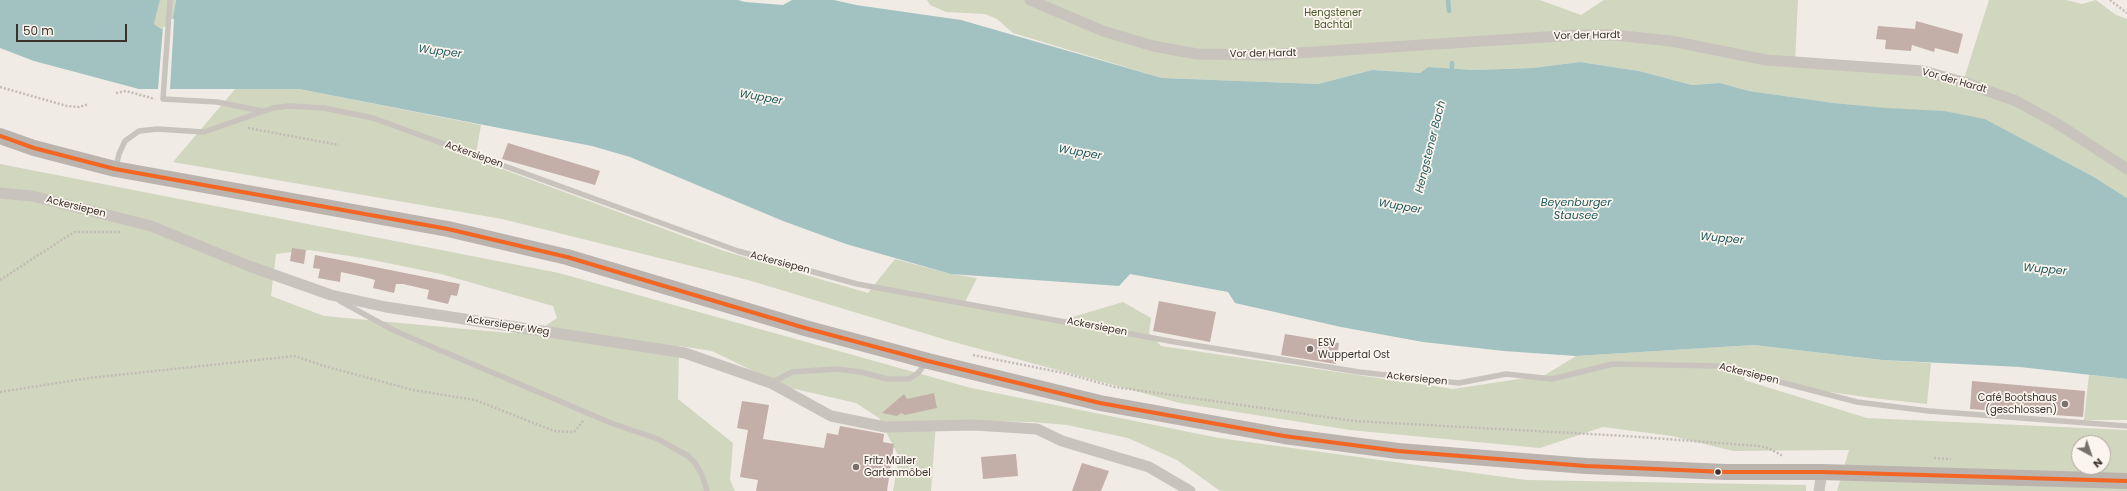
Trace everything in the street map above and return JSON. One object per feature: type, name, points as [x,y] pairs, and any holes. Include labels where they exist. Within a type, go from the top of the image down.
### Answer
[{"type":"main road","points":[[0,136],[34,148],[115,169],[448,229],[567,257],[790,323],[928,361],[1100,403],[1158,415],[1342,444],[1398,451],[1586,466],[1726,472],[1822,472],[2127,481]]},
{"type":"street","name":"Vor der Hardt","points":[[1030,0],[1103,31],[1153,46],[1197,54],[1267,55],[1576,35],[1614,35],[1671,40],[1766,60],[1923,71],[1962,82],[2016,101],[2058,124],[2127,169]]},
{"type":"street","name":"Ackersiepen","points":[[0,193],[32,196],[151,226],[249,266],[331,295]]},
{"type":"street","name":"Ackersieper Weg","points":[[331,295],[386,307],[685,353],[771,383]]},
{"type":"street","points":[[771,383],[831,416],[885,427],[974,425],[1037,429],[1062,441],[1148,467],[1190,491]]},
{"type":"street","points":[[1819,491],[1822,472]]},
{"type":"lane","points":[[170,0],[163,99],[217,102],[262,111]]},
{"type":"lane","name":"Ackersiepen","points":[[115,169],[119,154],[125,141],[140,131],[157,130],[204,132],[227,125],[262,111],[289,106],[324,108],[372,118],[738,251],[857,284],[1175,342],[1359,372],[1459,383],[1506,374],[1552,379],[1613,364],[1718,366],[1857,402],[1929,411],[2127,426]]},
{"type":"lane","points":[[331,295],[395,331],[658,440],[688,456],[695,463],[702,475],[707,491]]},
{"type":"lane","points":[[771,383],[792,372],[836,369],[861,372],[887,379],[909,378],[918,373],[928,361]]},
{"type":"path","points":[[2110,0],[2127,13]]},
{"type":"path","points":[[0,87],[67,106],[79,107],[89,104]]},
{"type":"path","points":[[116,93],[126,91],[152,99],[163,99]]},
{"type":"path","points":[[227,125],[339,145]]},
{"type":"path","points":[[0,280],[74,232],[127,232]]},
{"type":"path","points":[[965,353],[1064,373],[1115,386],[1354,421],[1618,436],[1759,446],[1768,448],[1786,458]]},
{"type":"path","points":[[0,392],[89,378],[295,356],[324,366],[413,390],[475,400],[554,432],[574,432],[590,413]]},
{"type":"green space","points":[[160,0],[176,0],[171,28],[161,29],[154,24]]},
{"type":"green space","name":"Hengstener Bachtal","points":[[927,0],[1540,0],[1581,15],[1604,0],[1798,0],[1795,62],[1884,67],[1963,82],[1989,0],[2066,0],[2082,4],[2096,0],[2116,15],[2127,19],[2127,198],[2094,177],[1985,119],[1834,103],[1749,91],[1720,83],[1692,85],[1639,71],[1580,62],[1532,68],[1474,70],[1428,67],[1420,73],[1372,70],[1318,84],[1162,78],[1013,33],[997,19],[985,14],[946,12],[930,5]]},
{"type":"green space","points":[[236,88],[299,89],[481,125],[475,159],[724,251],[868,293],[895,259],[951,274],[977,278],[964,304],[1059,321],[1123,302],[1151,318],[1149,333],[1161,346],[1453,389],[1545,375],[1576,356],[1754,345],[1881,360],[1931,363],[1927,404],[1808,389],[1747,370],[1744,380],[1867,418],[2127,430],[2127,491],[1837,491],[1849,450],[1733,451],[1672,436],[1603,427],[1540,448],[1350,430],[1180,403],[950,341],[748,280],[502,219],[173,162]]},
{"type":"green space","points":[[0,164],[559,273],[971,388],[1219,438],[1526,480],[1806,485],[1806,491],[1220,491],[1177,460],[1128,438],[1067,425],[1032,422],[973,421],[936,422],[931,491],[893,491],[899,457],[879,418],[856,403],[786,387],[712,351],[679,346],[678,399],[733,443],[730,480],[735,491],[0,491]],"holes":[[[309,250],[363,258],[441,274],[553,306],[557,318],[542,328],[509,333],[324,316],[271,296],[276,254]]]},
{"type":"green space","points":[[2089,375],[2127,379],[2127,420],[2084,420]]},
{"type":"water","name":"Beyenburger Stausee","points":[[0,0],[160,0],[154,24],[161,29],[171,28],[176,0],[738,0],[745,2],[783,5],[792,0],[834,0],[856,5],[961,20],[1162,78],[1318,84],[1372,70],[1420,73],[1428,67],[1474,70],[1532,68],[1580,62],[1639,71],[1692,85],[1720,83],[1749,91],[1834,103],[1886,108],[1944,111],[1985,119],[2094,177],[2127,198],[2127,379],[2020,367],[1882,360],[1754,345],[1576,356],[1504,351],[1423,342],[1341,327],[1235,303],[1228,292],[1130,274],[1119,286],[951,274],[846,244],[783,221],[630,157],[592,146],[299,89],[139,89],[34,61],[0,48]]},
{"type":"pier","points":[[171,19],[174,19],[170,90],[158,89],[163,27],[169,26]]},
{"type":"building","points":[[1916,21],[1963,34],[1958,54],[1935,48],[1934,52],[1912,45],[1911,51],[1885,49],[1886,40],[1876,39],[1878,26],[1915,29]]},
{"type":"building","points":[[508,143],[600,171],[595,185],[502,159]]},
{"type":"building","points":[[292,248],[306,250],[304,264],[290,261]]},
{"type":"building","points":[[315,255],[460,284],[457,296],[451,295],[448,304],[427,299],[429,290],[403,284],[396,284],[394,293],[373,288],[375,280],[341,272],[340,282],[318,278],[320,269],[313,268]]},
{"type":"building","points":[[1159,301],[1216,312],[1210,342],[1153,331]]},
{"type":"building","name":"ESV Wuppertal Ost","points":[[1285,334],[1339,343],[1336,364],[1281,355]]},
{"type":"building","points":[[1972,381],[2085,391],[2083,417],[1970,409]]},
{"type":"building","points":[[934,393],[937,408],[905,415],[901,413],[897,416],[882,413],[904,394],[907,399]]},
{"type":"building","points":[[742,401],[769,405],[763,439],[824,448],[827,433],[838,435],[840,426],[884,434],[883,442],[894,444],[887,491],[756,491],[758,480],[740,477],[748,430],[737,428]]},
{"type":"building","points":[[1016,454],[1018,476],[983,479],[981,457]]},
{"type":"building","points":[[1082,463],[1109,471],[1101,491],[1072,491]]},
{"type":"waterway","name":"Hengstener Bach","points":[[1448,0],[1449,11]]},
{"type":"waterway","name":"Hengstener Bach","points":[[1452,63],[1452,74]]},
{"type":"transit line","points":[[0,136],[34,148],[115,169],[448,229],[567,257],[805,328],[928,361],[1100,403],[1284,436],[1398,451],[1586,466],[1726,472],[1822,472],[2127,481]]},
{"type":"place","name":"ESV Wuppertal Ost","points":[[1310,349]]},
{"type":"place","name":"Café Bootshaus (geschlossen)","points":[[2065,404]]},
{"type":"place","name":"Fritz Müller Gartenmöbel","points":[[856,467]]},
{"type":"water label","name":"Wupper","points":[[440,52]]},
{"type":"water label","name":"Wupper","points":[[761,98]]},
{"type":"water label","name":"Wupper","points":[[1080,153]]},
{"type":"water label","name":"Wupper","points":[[1400,207]]},
{"type":"water label","name":"Wupper","points":[[1722,239]]},
{"type":"water label","name":"Wupper","points":[[2045,270]]}]
